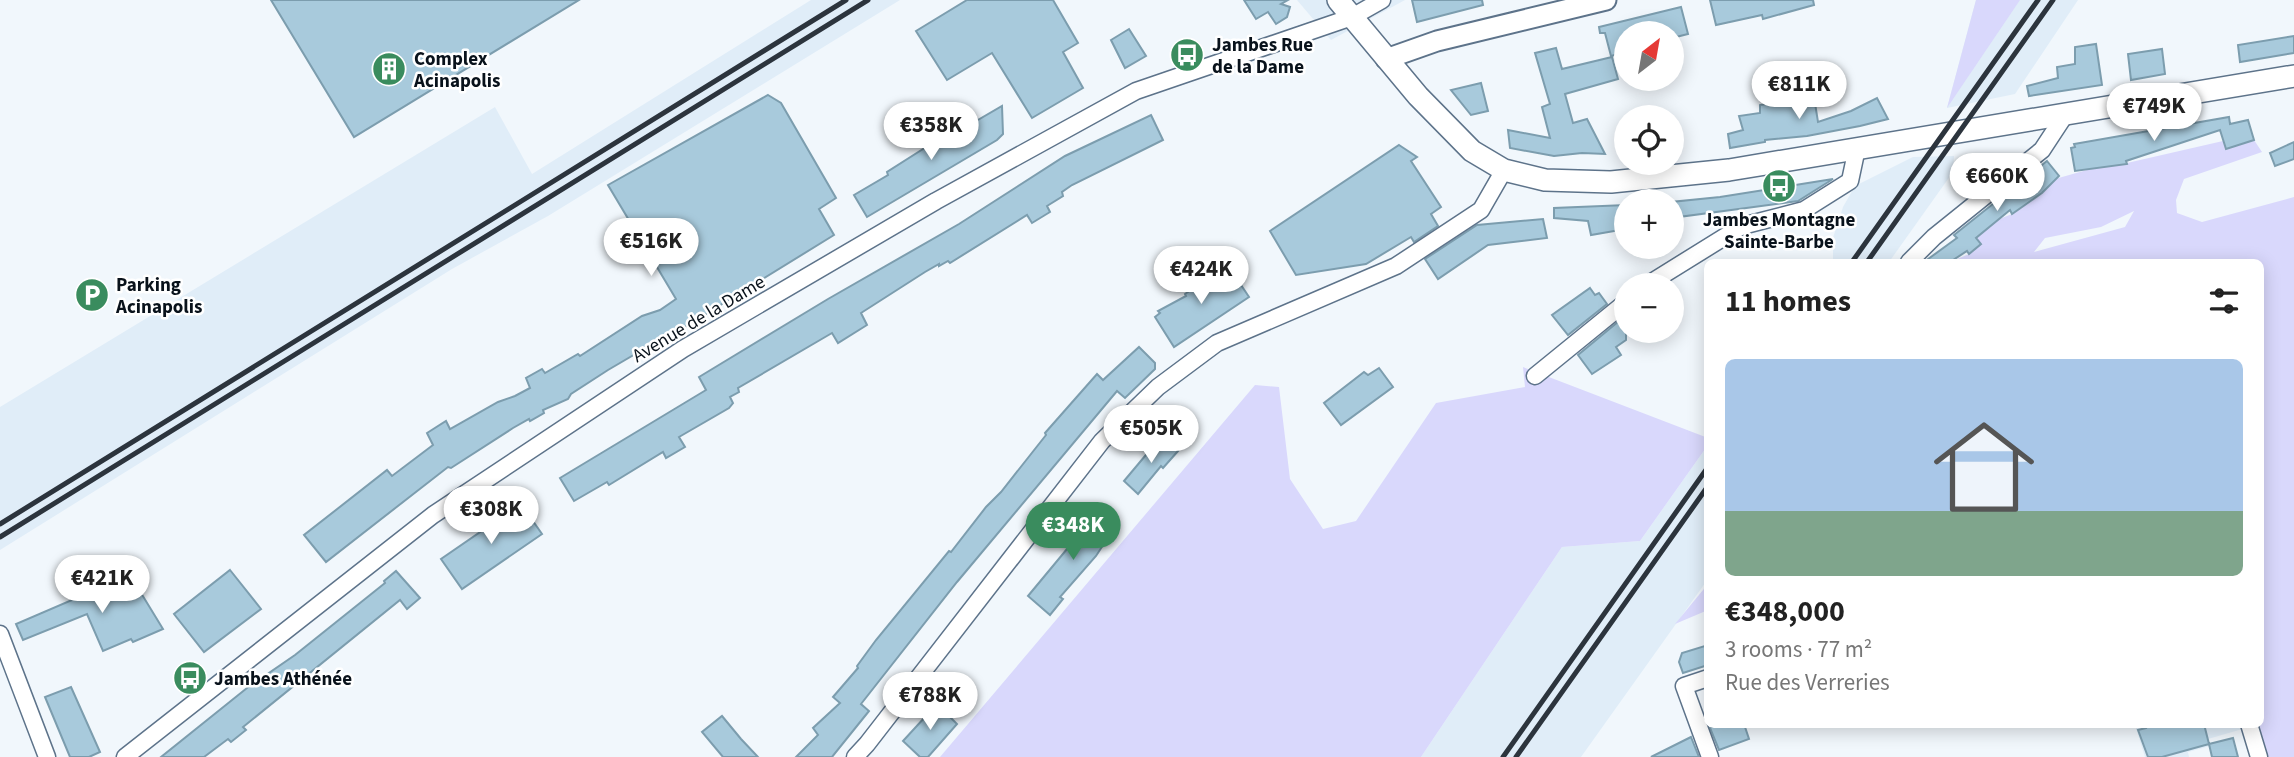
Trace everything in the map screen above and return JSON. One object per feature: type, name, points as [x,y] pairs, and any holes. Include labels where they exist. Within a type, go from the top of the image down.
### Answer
[{"type":"main road","points":[[1338,0],[1419,96],[1472,151],[1504,170],[1545,180],[1611,182],[1729,170],[2294,76]]},
{"type":"street","name":"Avenue de la Dame","points":[[125,757],[433,515],[683,349],[936,201],[1136,91],[1352,17],[1382,0]]},
{"type":"street","points":[[1386,58],[1437,41],[1606,0]]},
{"type":"street","points":[[1912,259],[1934,237],[2042,150],[2065,115]]},
{"type":"street","points":[[1666,273],[1742,226],[1804,210],[1850,181],[1857,148]]},
{"type":"street","points":[[855,757],[1102,441],[1158,387],[1217,343],[1395,266],[1481,210],[1504,170]]},
{"type":"street","points":[[1535,376],[1614,312]]},
{"type":"street","points":[[0,634],[47,757]]},
{"type":"street","points":[[1704,679],[1684,686],[1710,757]]},
{"type":"street","points":[[2250,728],[2259,757]]},
{"type":"shaded area","points":[[811,0],[900,0],[548,216],[452,269],[0,550],[0,407],[495,107],[532,174]]},
{"type":"shaded area","points":[[1297,0],[1405,0],[1331,40]]},
{"type":"shaded area","points":[[1976,0],[2078,0],[2015,94],[1947,108]]},
{"type":"shaded area","points":[[1976,0],[2020,0],[1947,108]]},
{"type":"shaded area","points":[[2254,140],[2262,152],[2184,179],[2176,200],[2177,213],[2202,222],[2294,197],[2294,757],[2264,757],[2255,728],[2264,728],[2264,259],[1957,259],[1981,244],[1976,238],[1997,220],[2012,214],[2042,194],[2055,179],[2094,168],[2223,141],[2226,149]],"holes":[[[2134,211],[2125,227],[2034,252],[2045,238],[2101,227]]]},
{"type":"shaded area","points":[[1954,156],[1953,172],[1891,259],[1833,259],[1833,238],[1843,207],[1855,186],[1913,157]]},
{"type":"shaded area","points":[[1523,367],[1704,436],[1704,451],[1640,541],[1562,547],[1421,757],[940,757],[1255,385],[1279,387],[1290,479],[1323,529],[1356,521],[1436,403],[1525,387]]},
{"type":"shaded area","points":[[1704,451],[1704,585],[1581,757],[1421,757],[1562,547],[1640,541]]},
{"type":"shaded area","points":[[1704,589],[1704,612],[1675,624]]},
{"type":"shaded area","points":[[2136,728],[2246,728],[2208,739],[2210,746],[2188,752],[2189,757],[2145,757]]},
{"type":"building","name":"Complex Acinapolis","points":[[271,0],[579,0],[354,137]]},
{"type":"building","points":[[967,0],[1053,0],[1078,43],[1063,52],[1083,88],[1032,118],[992,53],[947,80],[916,31]]},
{"type":"building","points":[[1244,0],[1288,0],[1281,4],[1290,7],[1287,17],[1276,24],[1268,12],[1256,19]]},
{"type":"building","points":[[1412,0],[1482,0],[1483,5],[1417,22]]},
{"type":"building","points":[[1710,0],[1813,0],[1814,5],[1763,19],[1762,15],[1716,25]]},
{"type":"building","points":[[1681,7],[1688,34],[1684,35],[1684,21],[1624,21]]},
{"type":"building","points":[[1614,23],[1614,55],[1611,56],[1605,33],[1600,33],[1599,27]]},
{"type":"building","points":[[1129,29],[1146,56],[1125,68],[1111,40]]},
{"type":"building","points":[[2294,36],[2294,53],[2240,62],[2238,45]]},
{"type":"building","points":[[2096,44],[2102,85],[2029,96],[2027,86],[2058,78],[2057,67],[2075,64],[2075,47]]},
{"type":"building","points":[[1556,48],[1562,69],[1612,57],[1614,80],[1565,94],[1573,123],[1587,119],[1605,154],[1554,156],[1510,148],[1508,130],[1550,138],[1542,107],[1550,104],[1535,53]]},
{"type":"building","points":[[2162,49],[2165,74],[2131,80],[2128,54]]},
{"type":"building","points":[[1481,83],[1488,111],[1471,115],[1451,90]]},
{"type":"building","points":[[768,95],[781,103],[836,198],[819,209],[834,235],[675,333],[608,370],[571,394],[568,399],[543,410],[544,413],[513,428],[451,468],[448,467],[326,562],[304,535],[387,470],[392,476],[433,445],[427,433],[446,421],[450,429],[498,402],[530,388],[526,378],[542,369],[545,373],[578,354],[580,356],[642,316],[660,310],[676,299],[608,185]]},
{"type":"building","points":[[1814,97],[1818,122],[1851,111],[1877,98],[1888,119],[1730,148],[1728,134],[1743,130],[1739,116],[1760,113],[1760,105]]},
{"type":"building","points":[[1002,106],[1003,134],[997,140],[867,217],[854,195],[945,135],[947,138]]},
{"type":"building","points":[[1151,115],[1163,140],[1072,185],[1062,192],[1063,196],[1047,206],[1050,212],[1032,223],[1027,215],[950,263],[948,261],[939,264],[925,272],[861,313],[867,325],[838,343],[832,333],[738,388],[739,392],[730,397],[733,403],[729,408],[679,437],[685,447],[666,458],[663,452],[609,485],[607,482],[574,501],[560,478],[706,390],[699,377],[959,224],[1065,156]]},
{"type":"building","points":[[2229,117],[2230,124],[2248,120],[2254,140],[2226,149],[2220,130],[2126,161],[2127,164],[2075,171],[2071,148],[2075,147],[2074,144]]},
{"type":"building","points":[[2294,142],[2294,159],[2275,166],[2270,153]]},
{"type":"building","points":[[1399,145],[1417,157],[1411,161],[1441,207],[1431,214],[1438,226],[1414,242],[1411,237],[1366,264],[1296,275],[1270,231]]},
{"type":"building","points":[[2047,161],[2059,176],[2042,193],[2012,214],[2010,210],[1976,238],[1981,244],[1969,254],[1967,251],[1955,259],[1928,259],[1957,238],[1954,235]]},
{"type":"building","points":[[1833,179],[1798,201],[1684,216],[1684,201]]},
{"type":"building","points":[[1614,206],[1614,231],[1591,235],[1588,221],[1554,218],[1554,208]]},
{"type":"building","points":[[1543,219],[1547,238],[1488,245],[1438,279],[1425,259],[1477,225]]},
{"type":"building","points":[[1229,267],[1249,297],[1174,347],[1155,317],[1160,313],[1158,311]]},
{"type":"building","points":[[1590,288],[1595,295],[1599,293],[1607,304],[1568,335],[1552,315]]},
{"type":"building","points":[[1614,325],[1614,343],[1622,343],[1616,347],[1621,355],[1592,374],[1578,355]]},
{"type":"building","points":[[1139,347],[1155,363],[1155,369],[1125,398],[1117,391],[957,582],[861,704],[869,711],[832,757],[796,757],[818,735],[813,728],[840,703],[833,697],[858,668],[876,640],[1001,492],[1045,433],[1097,374],[1103,380]]},
{"type":"building","points":[[1379,368],[1393,387],[1341,425],[1324,403],[1364,372],[1368,375]]},
{"type":"building","points":[[1161,437],[1178,451],[1163,468],[1161,466],[1138,494],[1124,481]]},
{"type":"building","points":[[521,504],[542,534],[462,589],[441,559]]},
{"type":"building","points":[[1101,508],[1118,522],[1096,556],[1060,597],[1063,599],[1050,615],[1028,596]]},
{"type":"building","points":[[230,570],[261,609],[204,652],[174,614]]},
{"type":"building","points":[[396,571],[420,598],[407,609],[400,600],[243,727],[246,730],[231,742],[228,739],[204,757],[161,757],[247,688],[295,655],[385,583]]},
{"type":"building","points":[[130,575],[163,629],[103,651],[87,614],[23,640],[16,624]]},
{"type":"building","points":[[1704,646],[1704,666],[1683,673],[1679,662],[1682,653]]},
{"type":"building","points":[[71,687],[100,752],[89,757],[70,757],[45,697]]},
{"type":"building","points":[[937,704],[957,724],[928,757],[920,757],[903,741]]},
{"type":"building","points":[[722,716],[758,757],[723,757],[702,732]]},
{"type":"building","points":[[1710,728],[1745,728],[1749,739],[1719,750]]},
{"type":"building","points":[[2205,728],[2209,744],[2162,757],[2148,757],[2138,730]]},
{"type":"building","points":[[1691,737],[1699,757],[1651,757]]},
{"type":"building","points":[[2233,738],[2238,757],[2212,757],[2209,744]]},
{"type":"railway","points":[[0,524],[846,0]]},
{"type":"railway","points":[[0,537],[868,0]]},
{"type":"railway","points":[[1854,259],[2038,0]]},
{"type":"railway","points":[[1869,259],[2053,0]]},
{"type":"railway","points":[[1503,757],[1704,473]]},
{"type":"railway","points":[[1516,757],[1704,492]]},
{"type":"place","name":"Jambes Rue de la Dame","points":[[1187,55]]},
{"type":"place","name":"Complex Acinapolis","points":[[389,69]]},
{"type":"place","name":"Jambes Montagne Sainte-Barbe","points":[[1779,186]]},
{"type":"place","name":"Parking Acinapolis","points":[[92,295]]},
{"type":"place","name":"Jambes Athénée","points":[[190,678]]}]
